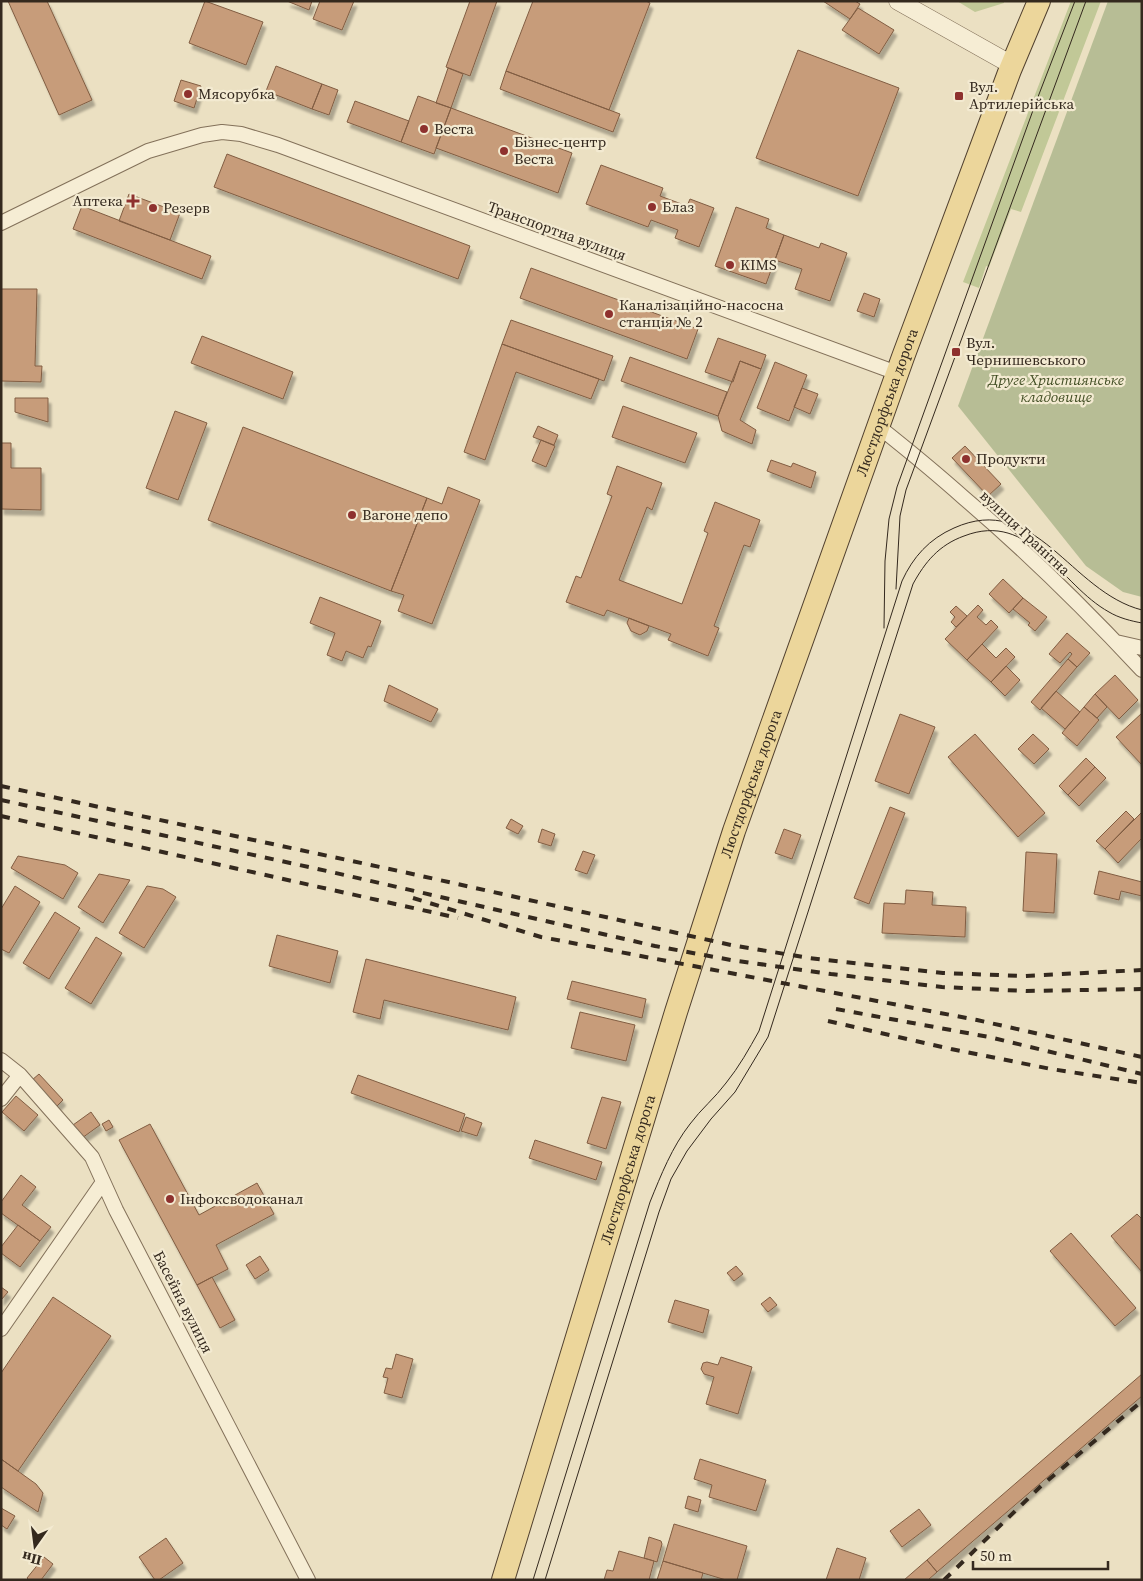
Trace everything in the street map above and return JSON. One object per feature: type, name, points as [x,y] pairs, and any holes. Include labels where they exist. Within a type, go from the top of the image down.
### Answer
[{"type":"main road","name":"Люстдорфська дорога","points":[[503,1580],[676,1012],[731,840],[897,373],[1012,65],[1039,1]]},
{"type":"street","points":[[898,1],[1012,65]]},
{"type":"street","name":"Транспортна вулиця","points":[[1,223],[148,151],[202,135],[222,132],[241,134],[278,144],[897,373]]},
{"type":"street","name":"вулиця Гранітна","points":[[879,427],[990,520],[1115,641],[1142,670]]},
{"type":"street","points":[[1115,641],[1142,648]]},
{"type":"street","name":"Басейна вулиця","points":[[1,1060],[20,1075],[92,1157],[103,1182],[308,1580]]},
{"type":"street","points":[[1,1099],[20,1075]]},
{"type":"street","points":[[1,1329],[103,1182]]},
{"type":"green space","points":[[957,1],[1004,1],[1004,3],[975,12]]},
{"type":"green space","points":[[1071,1],[1101,1],[1021,212],[1011,209],[989,267],[986,266],[979,288],[963,282]]},
{"type":"green space","name":"Друге Християнське кладовище","points":[[1108,1],[1142,1],[1142,597],[1123,592],[1086,566],[958,406]]},
{"type":"building","points":[[8,1],[47,1],[92,100],[59,115]]},
{"type":"building","points":[[205,1],[263,22],[246,65],[189,43]]},
{"type":"building","points":[[287,1],[312,1],[309,10]]},
{"type":"building","points":[[320,1],[354,1],[342,30],[313,19]]},
{"type":"building","points":[[470,1],[497,1],[470,76],[446,67]]},
{"type":"building","points":[[533,1],[646,1],[650,3],[609,110],[506,71]]},
{"type":"building","points":[[823,1],[855,1],[860,4],[850,19]]},
{"type":"building","points":[[858,8],[894,30],[879,54],[842,30]]},
{"type":"building","points":[[798,50],[899,88],[858,196],[756,158]]},
{"type":"building","points":[[276,66],[322,84],[312,109],[266,91]]},
{"type":"building","points":[[448,68],[463,74],[451,108],[436,103]]},
{"type":"building","points":[[506,71],[620,114],[613,132],[500,89]]},
{"type":"building","name":"Мясорубка","points":[[181,80],[201,86],[194,108],[174,101]]},
{"type":"building","points":[[322,84],[338,90],[329,115],[312,109]]},
{"type":"building","points":[[418,96],[451,108],[434,154],[401,142]]},
{"type":"building","points":[[355,101],[409,121],[401,142],[347,122]]},
{"type":"building","name":"Бізнес-центр Веста","points":[[451,108],[572,153],[558,193],[436,148]]},
{"type":"building","points":[[227,154],[470,246],[458,279],[214,187]]},
{"type":"building","name":"Блаз","points":[[601,165],[663,188],[660,196],[687,206],[690,199],[714,208],[699,247],[675,238],[678,230],[651,220],[648,227],[586,204]]},
{"type":"building","points":[[129,194],[180,213],[170,240],[119,221]]},
{"type":"building","points":[[82,206],[211,256],[202,279],[73,229]]},
{"type":"building","points":[[736,207],[769,219],[766,228],[784,235],[766,284],[715,266]]},
{"type":"building","points":[[784,235],[819,248],[821,243],[847,253],[830,301],[795,289],[802,269],[775,260]]},
{"type":"building","name":"Каналізаційно-насосна станція № 2","points":[[531,268],[698,329],[687,359],[520,298]]},
{"type":"building","points":[[1,289],[37,289],[35,366],[42,366],[41,382],[1,381]]},
{"type":"building","points":[[864,293],[880,299],[874,317],[857,311]]},
{"type":"building","points":[[511,320],[613,356],[604,381],[502,344]]},
{"type":"building","points":[[202,336],[293,372],[283,399],[191,363]]},
{"type":"building","points":[[718,338],[766,355],[761,369],[740,361],[733,382],[705,372]]},
{"type":"building","points":[[502,344],[599,379],[591,399],[516,372],[485,460],[464,452]]},
{"type":"building","points":[[630,357],[727,392],[718,416],[621,381]]},
{"type":"building","points":[[740,361],[761,369],[740,420],[756,430],[752,444],[722,431],[718,416]]},
{"type":"building","points":[[775,362],[807,375],[789,421],[757,408]]},
{"type":"building","points":[[802,388],[818,394],[810,414],[794,407]]},
{"type":"building","points":[[15,398],[48,398],[48,422],[15,412]]},
{"type":"building","points":[[623,406],[697,433],[685,463],[612,437]]},
{"type":"building","points":[[175,411],[207,423],[178,500],[146,488]]},
{"type":"building","points":[[538,426],[558,435],[554,445],[533,437]]},
{"type":"building","points":[[243,427],[427,498],[391,591],[208,520]]},
{"type":"building","points":[[541,440],[555,446],[546,467],[532,461]]},
{"type":"building","points":[[1,443],[11,443],[11,468],[41,468],[41,510],[1,509]]},
{"type":"building","points":[[965,446],[1001,484],[988,496],[952,458]]},
{"type":"building","points":[[771,460],[791,467],[793,463],[816,472],[811,488],[767,471]]},
{"type":"building","points":[[617,466],[662,483],[652,510],[647,507],[619,580],[682,604],[708,533],[704,531],[715,502],[760,520],[750,547],[744,545],[714,626],[719,628],[708,656],[668,640],[671,634],[607,610],[604,616],[566,602],[576,576],[581,578],[612,496],[607,494]]},
{"type":"building","points":[[448,487],[480,500],[432,624],[398,611],[404,595],[391,591],[427,498],[442,504]]},
{"type":"building","points":[[1003,579],[1023,598],[1009,613],[989,594]]},
{"type":"building","points":[[320,597],[381,621],[371,647],[368,646],[363,658],[346,651],[342,661],[327,655],[335,633],[310,623]]},
{"type":"building","points":[[1023,598],[1047,617],[1035,631],[1028,625],[1030,623],[1013,609]]},
{"type":"building","points":[[978,605],[983,610],[977,617],[986,625],[991,620],[998,627],[967,660],[945,639]]},
{"type":"building","points":[[956,606],[967,616],[956,627],[951,622],[955,617],[950,612]]},
{"type":"building","points":[[629,618],[649,626],[647,631],[640,635],[631,631],[627,623]]},
{"type":"building","points":[[1067,633],[1090,653],[1077,667],[1068,659],[1072,654],[1070,652],[1060,663],[1049,654]]},
{"type":"building","points":[[982,644],[996,658],[1006,648],[1015,657],[991,682],[967,660]]},
{"type":"building","points":[[1068,659],[1077,667],[1040,710],[1031,702]]},
{"type":"building","points":[[1006,666],[1020,680],[1005,696],[991,682]]},
{"type":"building","points":[[1115,675],[1138,700],[1119,719],[1095,694]]},
{"type":"building","points":[[389,685],[438,709],[431,722],[384,701]]},
{"type":"building","points":[[1056,691],[1080,712],[1065,729],[1041,708]]},
{"type":"building","points":[[1095,694],[1107,707],[1097,718],[1084,707]]},
{"type":"building","points":[[1084,707],[1099,720],[1077,746],[1062,733]]},
{"type":"building","points":[[1142,713],[1142,765],[1116,737]]},
{"type":"building","points":[[900,714],[935,727],[909,794],[875,781]]},
{"type":"building","points":[[975,734],[1045,813],[1018,837],[948,757]]},
{"type":"building","points":[[1033,734],[1049,749],[1034,764],[1018,749]]},
{"type":"building","points":[[1086,758],[1095,767],[1068,795],[1059,786]]},
{"type":"building","points":[[1095,767],[1106,778],[1079,806],[1068,795]]},
{"type":"building","points":[[890,807],[905,813],[869,904],[854,898]]},
{"type":"building","points":[[1126,811],[1134,819],[1105,849],[1096,841]]},
{"type":"building","points":[[1142,812],[1142,838],[1118,863],[1105,849]]},
{"type":"building","points":[[511,819],[523,826],[518,834],[506,828]]},
{"type":"building","points":[[542,829],[555,834],[551,846],[538,842]]},
{"type":"building","points":[[784,829],[801,835],[792,859],[775,853]]},
{"type":"building","points":[[583,851],[595,855],[587,874],[575,870]]},
{"type":"building","points":[[1026,852],[1057,854],[1054,913],[1023,911]]},
{"type":"building","points":[[18,856],[65,865],[78,873],[63,899],[11,868]]},
{"type":"building","points":[[1099,871],[1142,882],[1142,896],[1121,891],[1119,900],[1094,894]]},
{"type":"building","points":[[99,874],[130,880],[103,923],[78,907]]},
{"type":"building","points":[[15,886],[40,902],[9,953],[1,949],[1,909]]},
{"type":"building","points":[[147,886],[163,889],[176,897],[144,948],[119,933]]},
{"type":"building","points":[[906,890],[933,892],[932,905],[966,907],[965,937],[882,933],[884,903],[905,904]]},
{"type":"building","points":[[55,912],[80,928],[49,979],[23,963]]},
{"type":"building","points":[[277,935],[338,951],[330,983],[269,966]]},
{"type":"building","points":[[96,937],[122,953],[91,1004],[65,988]]},
{"type":"building","points":[[366,959],[516,997],[508,1030],[384,1000],[380,1019],[353,1012]]},
{"type":"building","points":[[572,981],[646,999],[642,1018],[567,999]]},
{"type":"building","points":[[580,1012],[635,1025],[626,1061],[571,1048]]},
{"type":"building","points":[[39,1074],[63,1100],[56,1107],[32,1080]]},
{"type":"building","points":[[358,1075],[465,1114],[459,1132],[351,1093]]},
{"type":"building","points":[[16,1096],[38,1115],[24,1131],[2,1112]]},
{"type":"building","points":[[602,1097],[621,1102],[606,1149],[587,1143]]},
{"type":"building","points":[[91,1112],[100,1125],[82,1138],[73,1125]]},
{"type":"building","points":[[466,1117],[482,1123],[477,1136],[461,1131]]},
{"type":"building","points":[[109,1120],[113,1127],[106,1131],[102,1124]]},
{"type":"building","name":"Інфоксводоканал","points":[[150,1124],[199,1215],[257,1183],[274,1214],[216,1245],[228,1269],[197,1285],[119,1140]]},
{"type":"building","points":[[535,1140],[602,1162],[596,1180],[529,1158]]},
{"type":"building","points":[[21,1175],[36,1187],[22,1205],[51,1227],[40,1241],[1,1213],[1,1202]]},
{"type":"building","points":[[1137,1214],[1142,1219],[1142,1272],[1111,1236]]},
{"type":"building","points":[[18,1225],[40,1241],[20,1267],[1,1253],[1,1247]]},
{"type":"building","points":[[1071,1233],[1136,1308],[1115,1326],[1050,1251]]},
{"type":"building","points":[[260,1256],[269,1270],[255,1279],[246,1265]]},
{"type":"building","points":[[736,1266],[743,1274],[734,1281],[727,1273]]},
{"type":"building","points":[[212,1277],[235,1320],[220,1328],[197,1285]]},
{"type":"building","points":[[1,1287],[8,1292],[1,1300]]},
{"type":"building","points":[[53,1297],[111,1336],[18,1471],[1,1459],[1,1373]]},
{"type":"building","points":[[770,1297],[777,1305],[768,1312],[761,1304]]},
{"type":"building","points":[[675,1300],[709,1310],[703,1333],[668,1322]]},
{"type":"building","points":[[396,1354],[413,1359],[402,1398],[384,1393],[388,1378],[383,1377],[386,1368],[392,1369]]},
{"type":"building","points":[[721,1357],[752,1367],[738,1414],[706,1404],[714,1377],[704,1374],[701,1369],[703,1363],[707,1362],[718,1365]]},
{"type":"building","points":[[1142,1374],[1142,1396],[937,1572],[927,1560]]},
{"type":"building","points":[[1,1459],[36,1484],[43,1493],[38,1512],[1,1487]]},
{"type":"building","points":[[700,1459],[766,1480],[756,1511],[709,1497],[712,1485],[694,1479]]},
{"type":"building","points":[[688,1496],[701,1500],[698,1512],[685,1508]]},
{"type":"building","points":[[1,1508],[15,1516],[7,1529],[1,1525]]},
{"type":"building","points":[[919,1509],[931,1525],[902,1547],[890,1531]]},
{"type":"building","points":[[674,1524],[747,1546],[737,1580],[726,1580],[663,1561]]},
{"type":"building","points":[[649,1537],[661,1541],[662,1544],[657,1562],[644,1558]]},
{"type":"building","points":[[166,1538],[183,1563],[159,1580],[155,1580],[139,1557]]},
{"type":"building","points":[[837,1548],[866,1558],[859,1580],[826,1580]]},
{"type":"building","points":[[619,1551],[654,1561],[649,1580],[604,1580],[607,1570],[613,1571]]},
{"type":"building","points":[[44,1557],[53,1564],[41,1580],[29,1580],[27,1578]]},
{"type":"building","points":[[927,1560],[937,1572],[928,1580],[904,1580]]},
{"type":"building","points":[[663,1561],[703,1573],[701,1580],[657,1580]]},
{"type":"tram line","points":[[884,628],[885,561],[889,519],[897,487],[1036,102],[1075,1]]},
{"type":"tram line","points":[[896,589],[900,516],[906,490],[1086,1]]},
{"type":"tram line","points":[[533,1580],[650,1202],[667,1162],[678,1142],[694,1119],[731,1077],[759,1031],[902,581],[911,564],[929,543],[954,528],[983,520],[1008,523],[1031,533],[1052,548],[1094,584],[1117,600],[1142,610]]},
{"type":"tram line","points":[[545,1580],[659,1212],[671,1179],[687,1151],[711,1119],[735,1092],[768,1037],[913,584],[928,562],[947,544],[964,536],[987,531],[1008,533],[1026,542],[1043,554],[1091,600],[1117,616],[1142,623]]},
{"type":"railway","points":[[1,786],[408,873],[731,945],[809,958],[943,973],[1024,976],[1142,970]]},
{"type":"railway","points":[[1,800],[327,871],[655,946],[731,960],[942,987],[1026,991],[1142,989]]},
{"type":"railway","points":[[1,816],[458,918]]},
{"type":"railway","points":[[413,898],[541,937],[977,1020],[1142,1057]]},
{"type":"railway","points":[[836,1009],[989,1037],[1142,1074]]},
{"type":"railway","points":[[828,1021],[1051,1069],[1142,1083]]},
{"type":"railway","points":[[944,1580],[1041,1486],[1142,1401]]},
{"type":"place","name":"Мясорубка","points":[[188,94]]},
{"type":"place","name":"Вул. Артилерійська","points":[[959,96]]},
{"type":"place","name":"Веста","points":[[424,129]]},
{"type":"place","name":"Бізнес-центр Веста","points":[[504,151]]},
{"type":"place","name":"Аптека","points":[[133,201]]},
{"type":"place","name":"Блаз","points":[[652,207]]},
{"type":"place","name":"Резерв","points":[[153,208]]},
{"type":"place","name":"KIMS","points":[[730,265]]},
{"type":"place","name":"Каналізаційно-насосна станція № 2","points":[[609,314]]},
{"type":"place","name":"Вул. Чернишевського","points":[[956,352]]},
{"type":"place","name":"Продукти","points":[[966,459]]},
{"type":"place","name":"Вагоне депо","points":[[352,515]]},
{"type":"place","name":"Інфоксводоканал","points":[[170,1199]]}]
